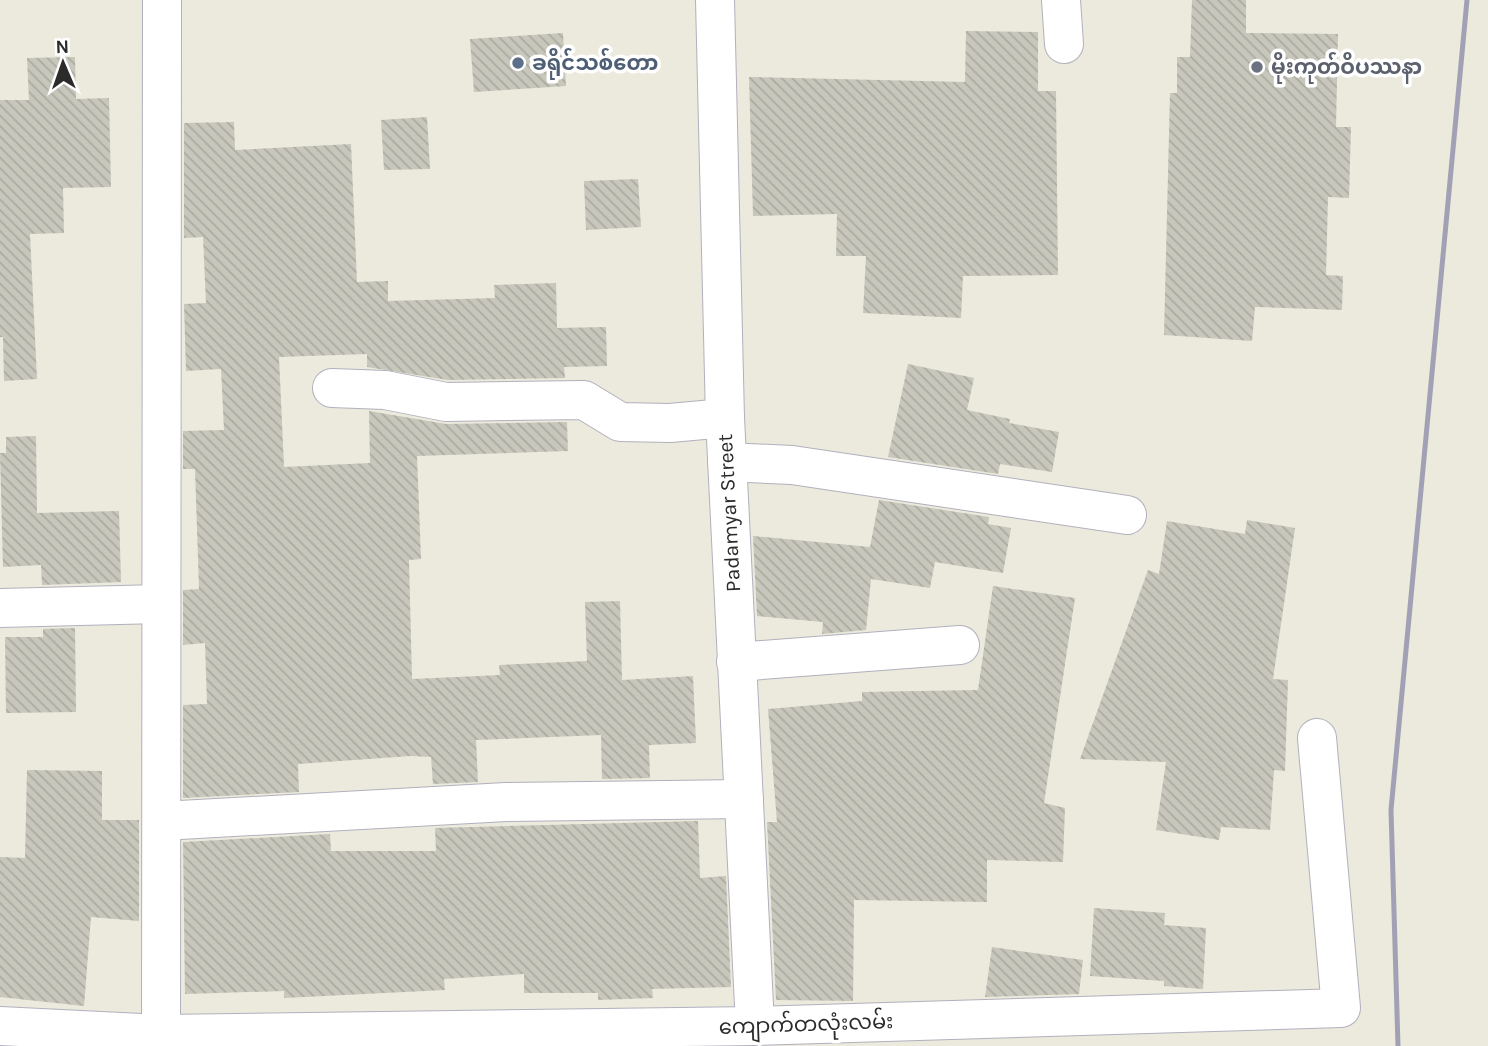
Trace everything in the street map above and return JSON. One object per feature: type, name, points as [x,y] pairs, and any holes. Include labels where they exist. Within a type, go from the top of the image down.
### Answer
[{"type":"street","points":[[161,1034],[162,0]]},
{"type":"street","name":"Padamyar Street","points":[[715,0],[725,418],[755,1026]]},
{"type":"street","points":[[1060,0],[1064,44]]},
{"type":"street","points":[[332,388],[385,390],[446,402],[584,400],[620,422],[670,424],[725,418]]},
{"type":"street","points":[[727,462],[792,465],[1127,515]]},
{"type":"street","points":[[0,608],[160,604]]},
{"type":"street","points":[[736,662],[960,645]]},
{"type":"street","name":"ကျောက်တလုံးလမ်း","points":[[0,1027],[161,1034],[755,1026],[1125,1030],[1341,1008],[1317,738]]},
{"type":"street","points":[[162,821],[506,802],[744,799]]},
{"type":"building","points":[[1192,0],[1246,0],[1246,33],[1338,34],[1336,127],[1351,127],[1349,198],[1328,197],[1326,275],[1343,276],[1342,310],[1255,307],[1252,341],[1164,335],[1170,93],[1177,93],[1177,57],[1190,57]]},
{"type":"building","points":[[966,31],[1038,32],[1038,91],[1056,91],[1058,275],[963,276],[961,318],[863,313],[866,256],[836,256],[837,214],[753,216],[749,77],[965,82]]},
{"type":"building","name":"ခရိုင်သစ်တော","points":[[563,33],[566,86],[474,92],[470,39]]},
{"type":"building","points":[[75,57],[76,99],[109,98],[111,187],[63,188],[64,233],[30,234],[37,379],[4,381],[3,337],[0,337],[0,100],[29,100],[27,58]]},
{"type":"building","points":[[427,117],[430,169],[384,170],[381,120]]},
{"type":"building","points":[[234,122],[235,150],[351,144],[357,282],[388,281],[388,301],[495,298],[494,285],[556,283],[557,328],[606,327],[607,366],[564,367],[565,378],[448,380],[367,367],[367,354],[279,357],[284,467],[370,463],[369,411],[446,424],[567,422],[568,451],[417,456],[421,559],[409,560],[412,679],[500,675],[499,665],[587,661],[585,602],[620,601],[622,680],[693,676],[696,743],[649,745],[650,778],[602,779],[601,735],[476,740],[478,782],[433,784],[431,757],[411,756],[298,764],[299,792],[183,798],[183,705],[207,704],[205,643],[183,645],[183,590],[199,589],[195,469],[183,469],[183,431],[224,430],[221,369],[186,371],[184,304],[206,303],[203,237],[184,238],[184,123]]},
{"type":"building","points":[[638,179],[641,227],[586,230],[584,181]]},
{"type":"building","points":[[908,364],[974,378],[967,410],[1010,419],[1009,423],[1059,432],[1052,472],[1000,464],[998,474],[888,457]]},
{"type":"building","points":[[36,436],[37,513],[119,511],[121,582],[42,585],[41,565],[3,567],[0,453],[6,453],[6,437]]},
{"type":"building","points":[[879,500],[989,517],[988,524],[1011,528],[1003,573],[935,562],[930,588],[871,579],[866,630],[822,634],[823,622],[757,616],[753,536],[870,547]]},
{"type":"building","points":[[1247,520],[1295,528],[1273,679],[1288,680],[1285,771],[1274,770],[1270,830],[1221,827],[1219,840],[1156,830],[1166,762],[1080,759],[1148,570],[1159,574],[1167,521],[1245,534]]},
{"type":"building","points":[[993,586],[1075,598],[1044,803],[1065,808],[1063,862],[987,860],[987,902],[854,900],[853,1001],[776,1000],[767,822],[777,822],[768,709],[862,701],[862,692],[978,690]]},
{"type":"building","points":[[75,628],[76,712],[6,713],[5,637],[43,637],[43,629]]},
{"type":"building","points":[[27,770],[102,771],[102,820],[139,820],[139,921],[91,917],[84,1006],[0,997],[0,857],[25,858]]},
{"type":"building","points":[[698,821],[700,878],[726,876],[731,987],[652,989],[653,998],[598,1000],[598,993],[524,993],[524,974],[444,979],[445,990],[284,998],[284,991],[185,994],[183,842],[330,834],[331,851],[436,851],[435,828]]},
{"type":"building","points":[[1094,908],[1165,913],[1164,925],[1206,928],[1203,989],[1164,986],[1164,981],[1090,976]]},
{"type":"building","points":[[992,947],[1083,960],[1079,994],[985,997]]},
{"type":"railway","points":[[1398,1046],[1391,810],[1467,0]]},
{"type":"place","name":"ခရိုင်သစ်တော","points":[[518,63]]},
{"type":"place","name":"မိုးကုတ်ဝိပဿနာ","points":[[1257,67]]}]
